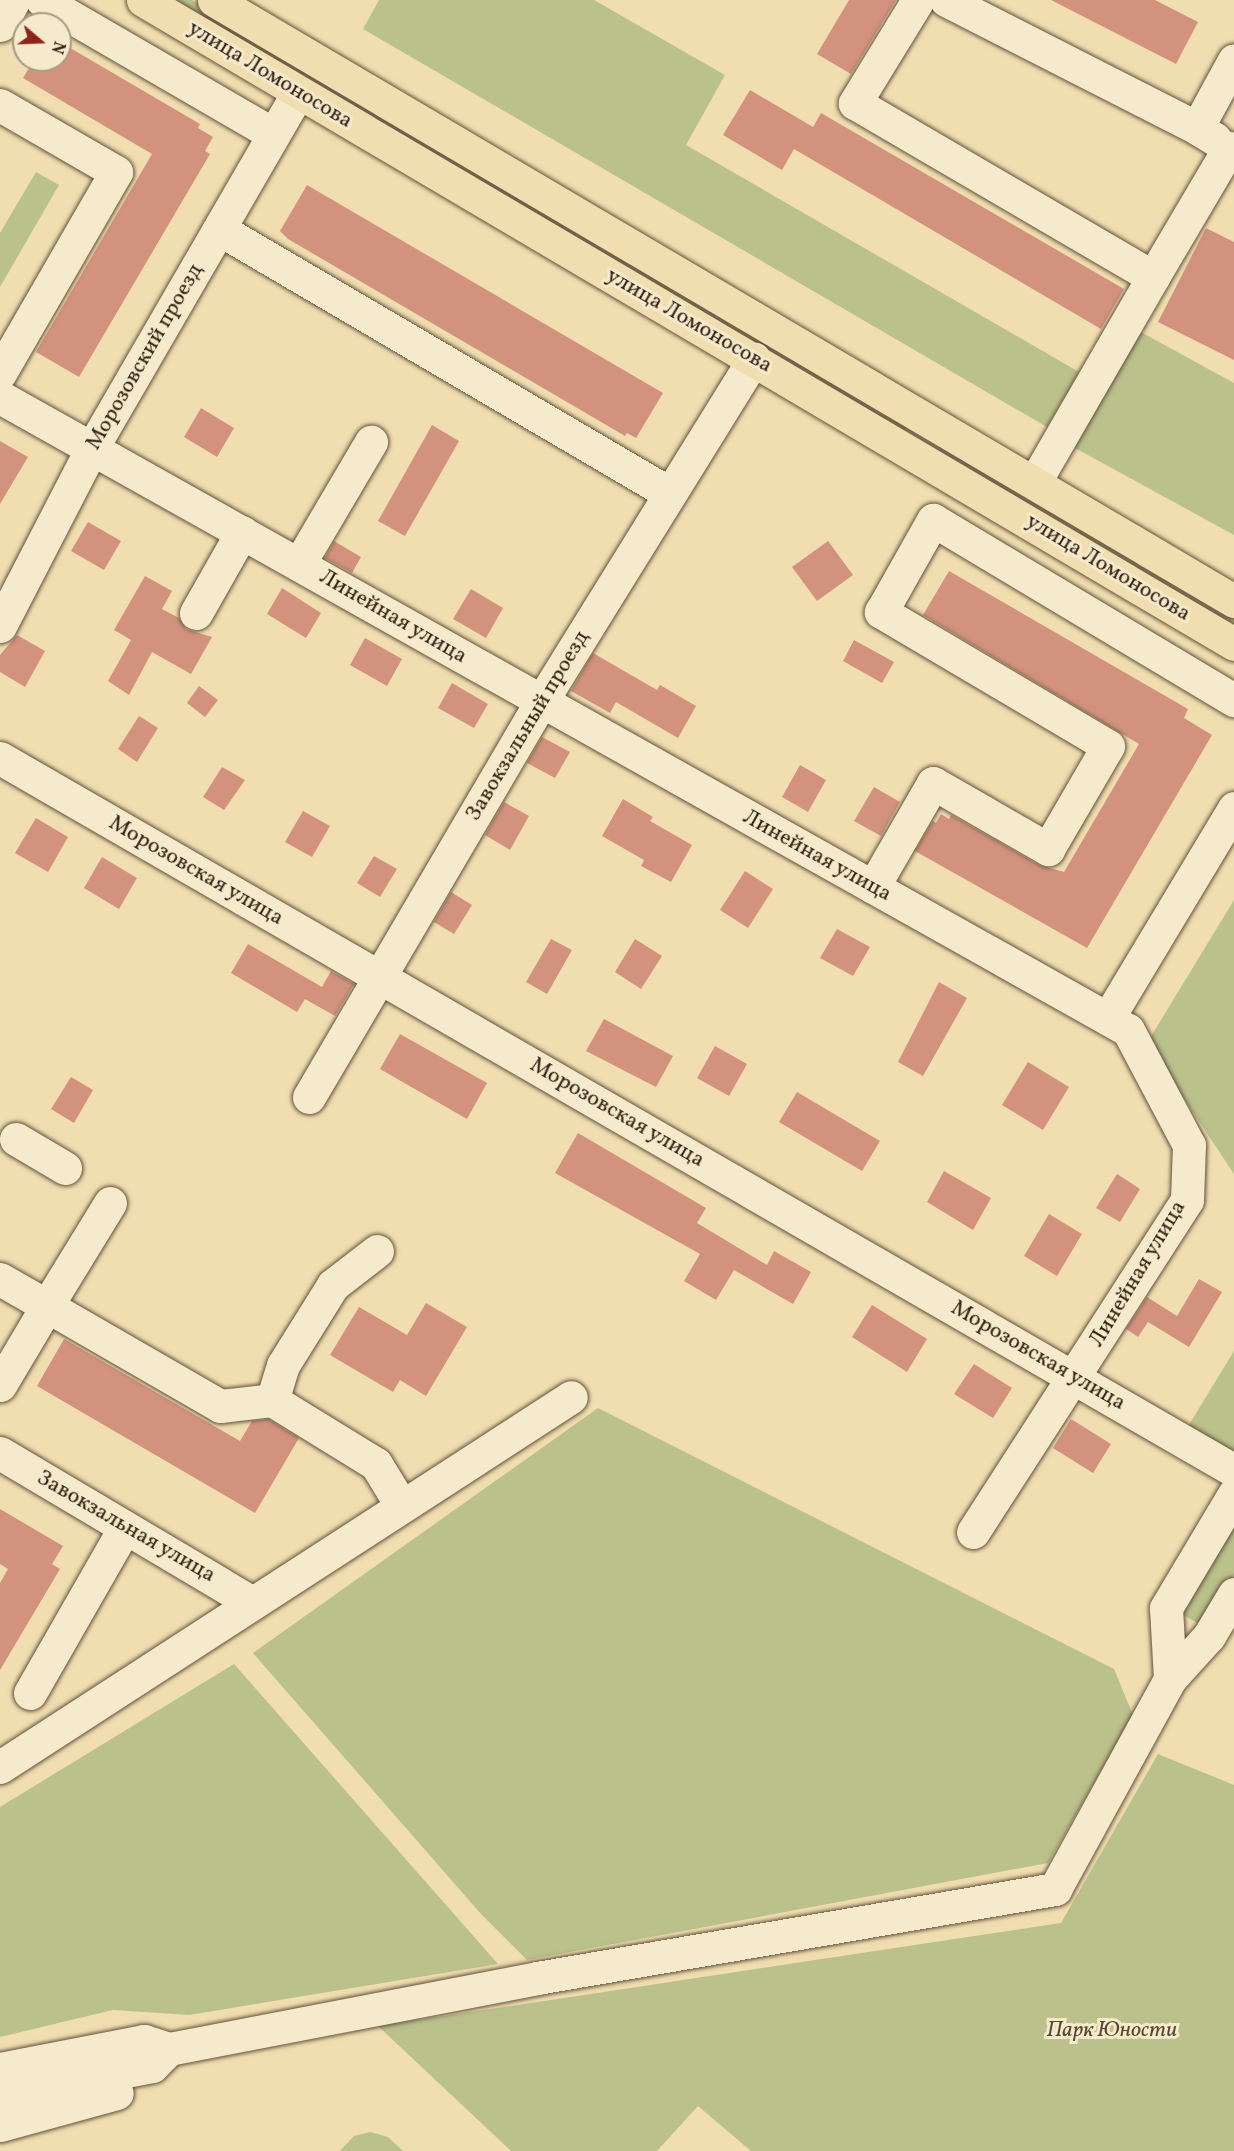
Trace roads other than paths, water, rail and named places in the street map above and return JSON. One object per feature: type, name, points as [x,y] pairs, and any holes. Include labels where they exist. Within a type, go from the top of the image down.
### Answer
[{"type":"main road","name":"улица Ломоносова","points":[[143,0],[915,453],[1234,644]]},
{"type":"main road","name":"улица Ломоносова","points":[[214,0],[1035,481],[1234,601]]},
{"type":"main road","points":[[915,453],[933,421]]},
{"type":"street","points":[[0,25],[14,0]]},
{"type":"street","points":[[42,0],[273,134]]},
{"type":"street","points":[[918,0],[855,104],[1153,277]]},
{"type":"street","points":[[946,0],[1197,128],[1232,149],[1153,277],[1035,481]]},
{"type":"street","points":[[1197,128],[1234,60]]},
{"type":"street","name":"Морозовский проезд","points":[[0,626],[92,448],[298,93]]},
{"type":"street","points":[[0,105],[116,172],[0,373]]},
{"type":"street","points":[[219,229],[669,493]]},
{"type":"street","name":"Завокзальный проезд","points":[[309,1098],[541,702],[754,359]]},
{"type":"street","name":"Линейная улица","points":[[0,397],[1128,1030],[1189,1145],[1187,1200],[1076,1376],[973,1532]]},
{"type":"street","points":[[299,564],[372,442]]},
{"type":"street","points":[[873,887],[933,783],[1048,849],[1108,746],[881,612],[933,520],[1234,700]]},
{"type":"street","points":[[196,613],[242,532]]},
{"type":"street","name":"Морозовская улица","points":[[0,758],[1076,1376],[1234,1482]]},
{"type":"street","points":[[1108,1018],[1234,808]]},
{"type":"street","points":[[16,1139],[65,1168]]},
{"type":"street","points":[[0,1385],[110,1203]]},
{"type":"street","points":[[272,1400],[283,1365],[333,1286],[377,1251]]},
{"type":"street","points":[[0,1279],[220,1406],[272,1400],[376,1464],[401,1505]]},
{"type":"street","points":[[0,1767],[251,1602],[571,1397]]},
{"type":"street","name":"Завокзальная улица","points":[[0,1454],[251,1602]]},
{"type":"street","points":[[1170,1679],[1166,1608],[1234,1482]]},
{"type":"street","points":[[30,1693],[125,1527]]},
{"type":"street","points":[[0,2069],[144,2041],[169,2049],[537,1978],[1055,1889],[1170,1679],[1209,1636],[1234,1594]]},
{"type":"street","points":[[0,2096],[152,2066],[169,2049]]},
{"type":"street","points":[[0,2125],[133,2089]]},
{"type":"park label","name":"Парк Юности","points":[[1112,2031]]}]
